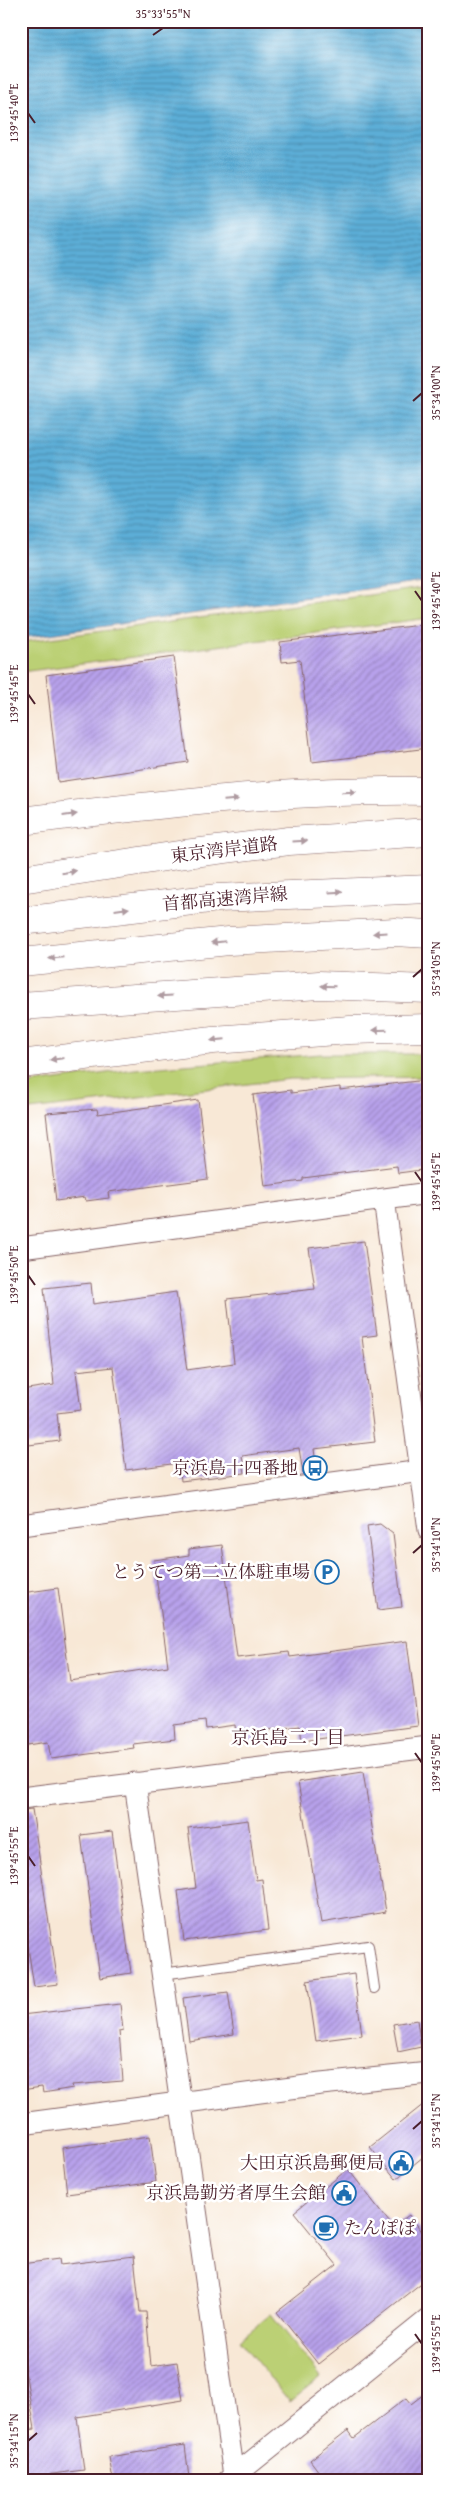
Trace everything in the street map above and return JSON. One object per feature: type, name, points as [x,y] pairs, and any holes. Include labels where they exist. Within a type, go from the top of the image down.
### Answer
[{"type":"highway","points":[[21,820],[110,810],[301,794],[429,791]]},
{"type":"highway","name":"東京湾岸道路","points":[[21,880],[185,854],[290,842],[429,832]]},
{"type":"highway","name":"首都高速湾岸線","points":[[21,921],[218,898],[429,889]]},
{"type":"highway","points":[[21,962],[228,941],[395,932],[429,934]]},
{"type":"highway","points":[[21,1006],[319,986],[429,989]]},
{"type":"highway","points":[[21,1064],[213,1040],[350,1030],[429,1028]]},
{"type":"street","points":[[21,1248],[429,1193]]},
{"type":"street","points":[[384,1198],[425,1471],[429,1530]]},
{"type":"street","points":[[21,1525],[425,1471]]},
{"type":"street","points":[[21,1798],[429,1747]]},
{"type":"street","points":[[135,1783],[181,2103],[231,2478]]},
{"type":"street","points":[[21,2124],[429,2073]]},
{"type":"street","points":[[231,2478],[429,2319]]},
{"type":"lane","points":[[162,1974],[368,1946],[374,1988]]},
{"type":"green space","points":[[429,587],[429,618],[21,672],[21,642]]},
{"type":"green space","points":[[321,1054],[429,1054],[429,1077],[290,1079],[21,1111],[21,1085],[135,1069]]},
{"type":"green space","points":[[271,2314],[321,2377],[290,2402],[239,2340]]},
{"type":"water","points":[[21,21],[429,21],[429,580],[21,638]]},
{"type":"building","points":[[429,624],[429,748],[312,762],[300,660],[282,662],[280,642]]},
{"type":"building","points":[[174,657],[188,762],[58,782],[46,675]]},
{"type":"building","points":[[426,1080],[429,1100],[429,1169],[398,1173],[397,1166],[303,1178],[303,1181],[265,1186],[253,1095],[340,1087],[340,1090]]},
{"type":"building","points":[[198,1100],[208,1179],[108,1192],[109,1198],[86,1201],[85,1197],[56,1201],[46,1113],[97,1109],[98,1114]]},
{"type":"building","points":[[364,1241],[377,1335],[362,1337],[375,1442],[314,1449],[317,1472],[303,1474],[299,1448],[242,1456],[245,1473],[181,1481],[179,1463],[126,1470],[113,1367],[76,1371],[81,1410],[57,1413],[60,1441],[21,1446],[21,1390],[54,1385],[44,1288],[91,1283],[93,1304],[176,1292],[187,1370],[234,1363],[227,1299],[315,1289],[309,1248]]},
{"type":"building","points":[[380,1524],[393,1534],[402,1607],[378,1610],[367,1526]]},
{"type":"building","points":[[222,1545],[237,1658],[289,1652],[290,1657],[407,1641],[418,1726],[302,1741],[300,1726],[261,1731],[262,1740],[237,1743],[235,1725],[206,1729],[205,1721],[174,1725],[175,1739],[133,1744],[134,1748],[51,1759],[48,1742],[21,1746],[21,1593],[58,1588],[70,1681],[168,1666],[154,1560],[189,1555],[189,1549]]},
{"type":"building","points":[[363,1772],[386,1912],[321,1923],[298,1782]]},
{"type":"building","points":[[32,1809],[58,1984],[34,1987],[21,1901],[21,1810]]},
{"type":"building","points":[[248,1820],[256,1880],[262,1879],[268,1930],[184,1941],[178,1891],[196,1888],[188,1828]]},
{"type":"building","points":[[112,1831],[131,1973],[100,1978],[81,1835]]},
{"type":"building","points":[[354,1974],[362,2035],[316,2041],[307,1981]]},
{"type":"building","points":[[228,1992],[234,2034],[189,2041],[183,1998]]},
{"type":"building","points":[[120,2004],[123,2030],[119,2031],[123,2081],[72,2085],[73,2088],[43,2093],[42,2087],[21,2090],[21,2015]]},
{"type":"building","points":[[417,2020],[421,2047],[398,2052],[393,2024]]},
{"type":"building","points":[[429,2100],[429,2152],[396,2179],[370,2147]]},
{"type":"building","points":[[150,2136],[156,2182],[67,2194],[62,2148]]},
{"type":"building","name":"京浜島勤労者厚生会館","points":[[348,2169],[393,2227],[409,2215],[429,2240],[429,2277],[318,2364],[277,2312],[337,2265],[294,2212]]},
{"type":"building","points":[[134,2256],[140,2312],[146,2312],[151,2366],[177,2362],[183,2400],[77,2417],[84,2470],[21,2478],[21,2431],[35,2429],[21,2348],[21,2264],[59,2259],[60,2265]]},
{"type":"building","points":[[429,2390],[429,2480],[325,2480],[310,2460],[348,2430],[354,2438],[406,2398],[411,2404]]},
{"type":"building","points":[[185,2445],[189,2478],[113,2480],[109,2457]]},
{"type":"place","name":"京浜島十四番地","points":[[315,1468]]},
{"type":"place","name":"とうてつ第二立体駐車場","points":[[327,1572]]},
{"type":"place","name":"大田京浜島郵便局","points":[[401,2163]]},
{"type":"place","name":"京浜島勤労者厚生会館","points":[[344,2193]]},
{"type":"place","name":"たんぽぽ","points":[[326,2228]]},
{"type":"district","name":"京浜島二丁目","points":[[288,1737]]}]
